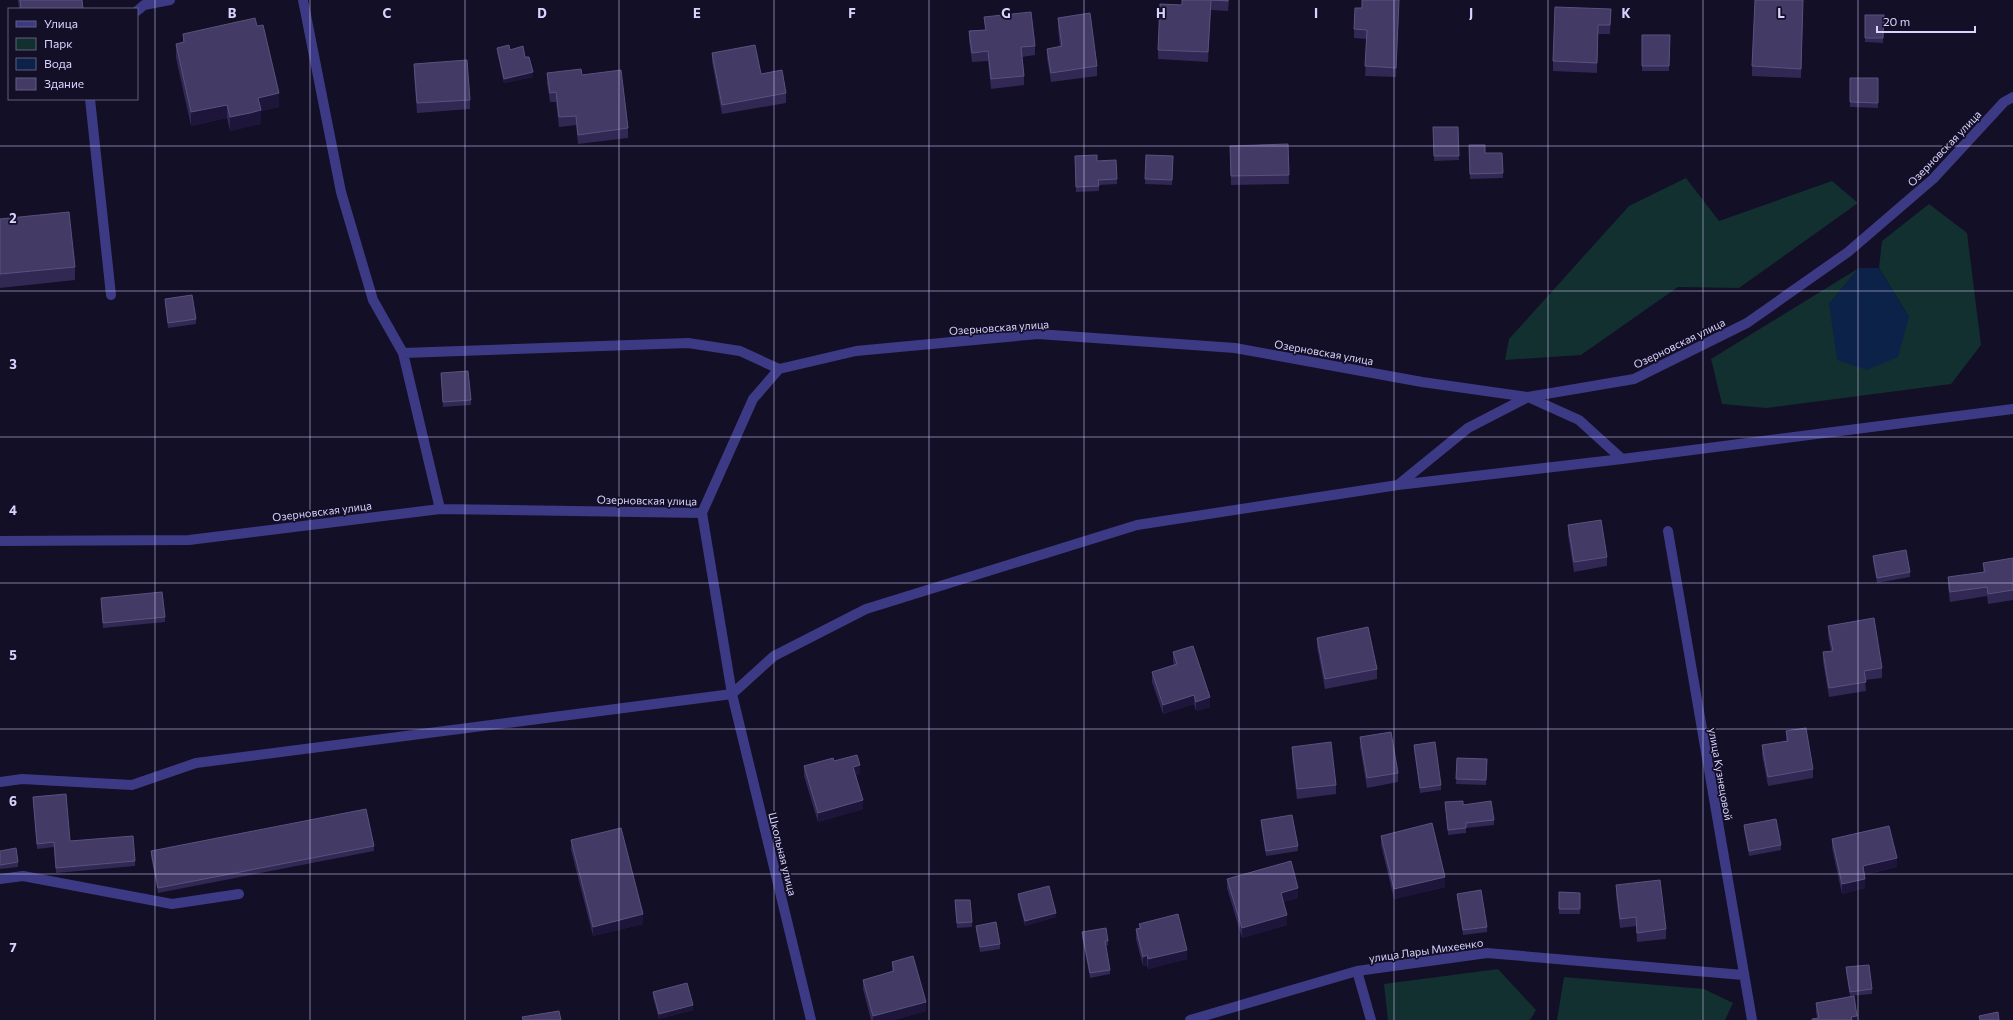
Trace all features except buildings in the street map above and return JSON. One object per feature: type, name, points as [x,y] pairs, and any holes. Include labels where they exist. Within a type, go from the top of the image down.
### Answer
[{"type":"street","points":[[138,10],[144,5],[170,0]]},
{"type":"street","points":[[303,0],[341,192],[373,300],[403,353],[440,509]]},
{"type":"street","name":"Озерновская улица","points":[[0,542],[189,540],[440,509],[702,513],[753,400],[779,369],[856,351],[1038,334],[1235,348],[1422,382],[1528,397],[1634,379],[1747,324],[1848,252],[1933,179],[2004,102],[2013,97]]},
{"type":"street","points":[[90,100],[111,295]]},
{"type":"street","points":[[403,353],[688,343],[740,351],[779,369]]},
{"type":"street","points":[[1398,485],[1468,428],[1528,397],[1579,420],[1622,459]]},
{"type":"street","points":[[0,782],[22,779],[132,785],[196,763],[732,694],[774,656],[866,609],[1137,525],[1398,485],[1622,459],[2013,409]]},
{"type":"street","name":"Школьная улица","points":[[702,513],[732,694],[811,1020]]},
{"type":"street","name":"улица Кузнецовой","points":[[1668,531],[1743,975],[1752,1020]]},
{"type":"street","points":[[0,879],[23,876],[172,904],[239,894]]},
{"type":"street","name":"улица Лары Михеенко","points":[[1190,1020],[1357,971],[1487,953],[1743,975]]},
{"type":"street","points":[[1357,971],[1371,1020]]},
{"type":"green space","points":[[1686,178],[1719,221],[1832,181],[1858,203],[1739,288],[1678,287],[1581,355],[1505,360],[1509,339],[1629,206]]},
{"type":"green space","points":[[1929,204],[1967,233],[1981,345],[1951,384],[1766,408],[1722,404],[1711,359],[1859,268],[1829,304],[1909,317],[1879,268],[1882,241]]},
{"type":"green space","points":[[1498,969],[1536,1010],[1530,1020],[1388,1020],[1384,984]]},
{"type":"green space","points":[[1564,977],[1704,989],[1733,1003],[1725,1020],[1557,1020]]},
{"type":"water","points":[[1859,268],[1879,268],[1909,317],[1898,357],[1867,370],[1837,360],[1829,304]]}]
